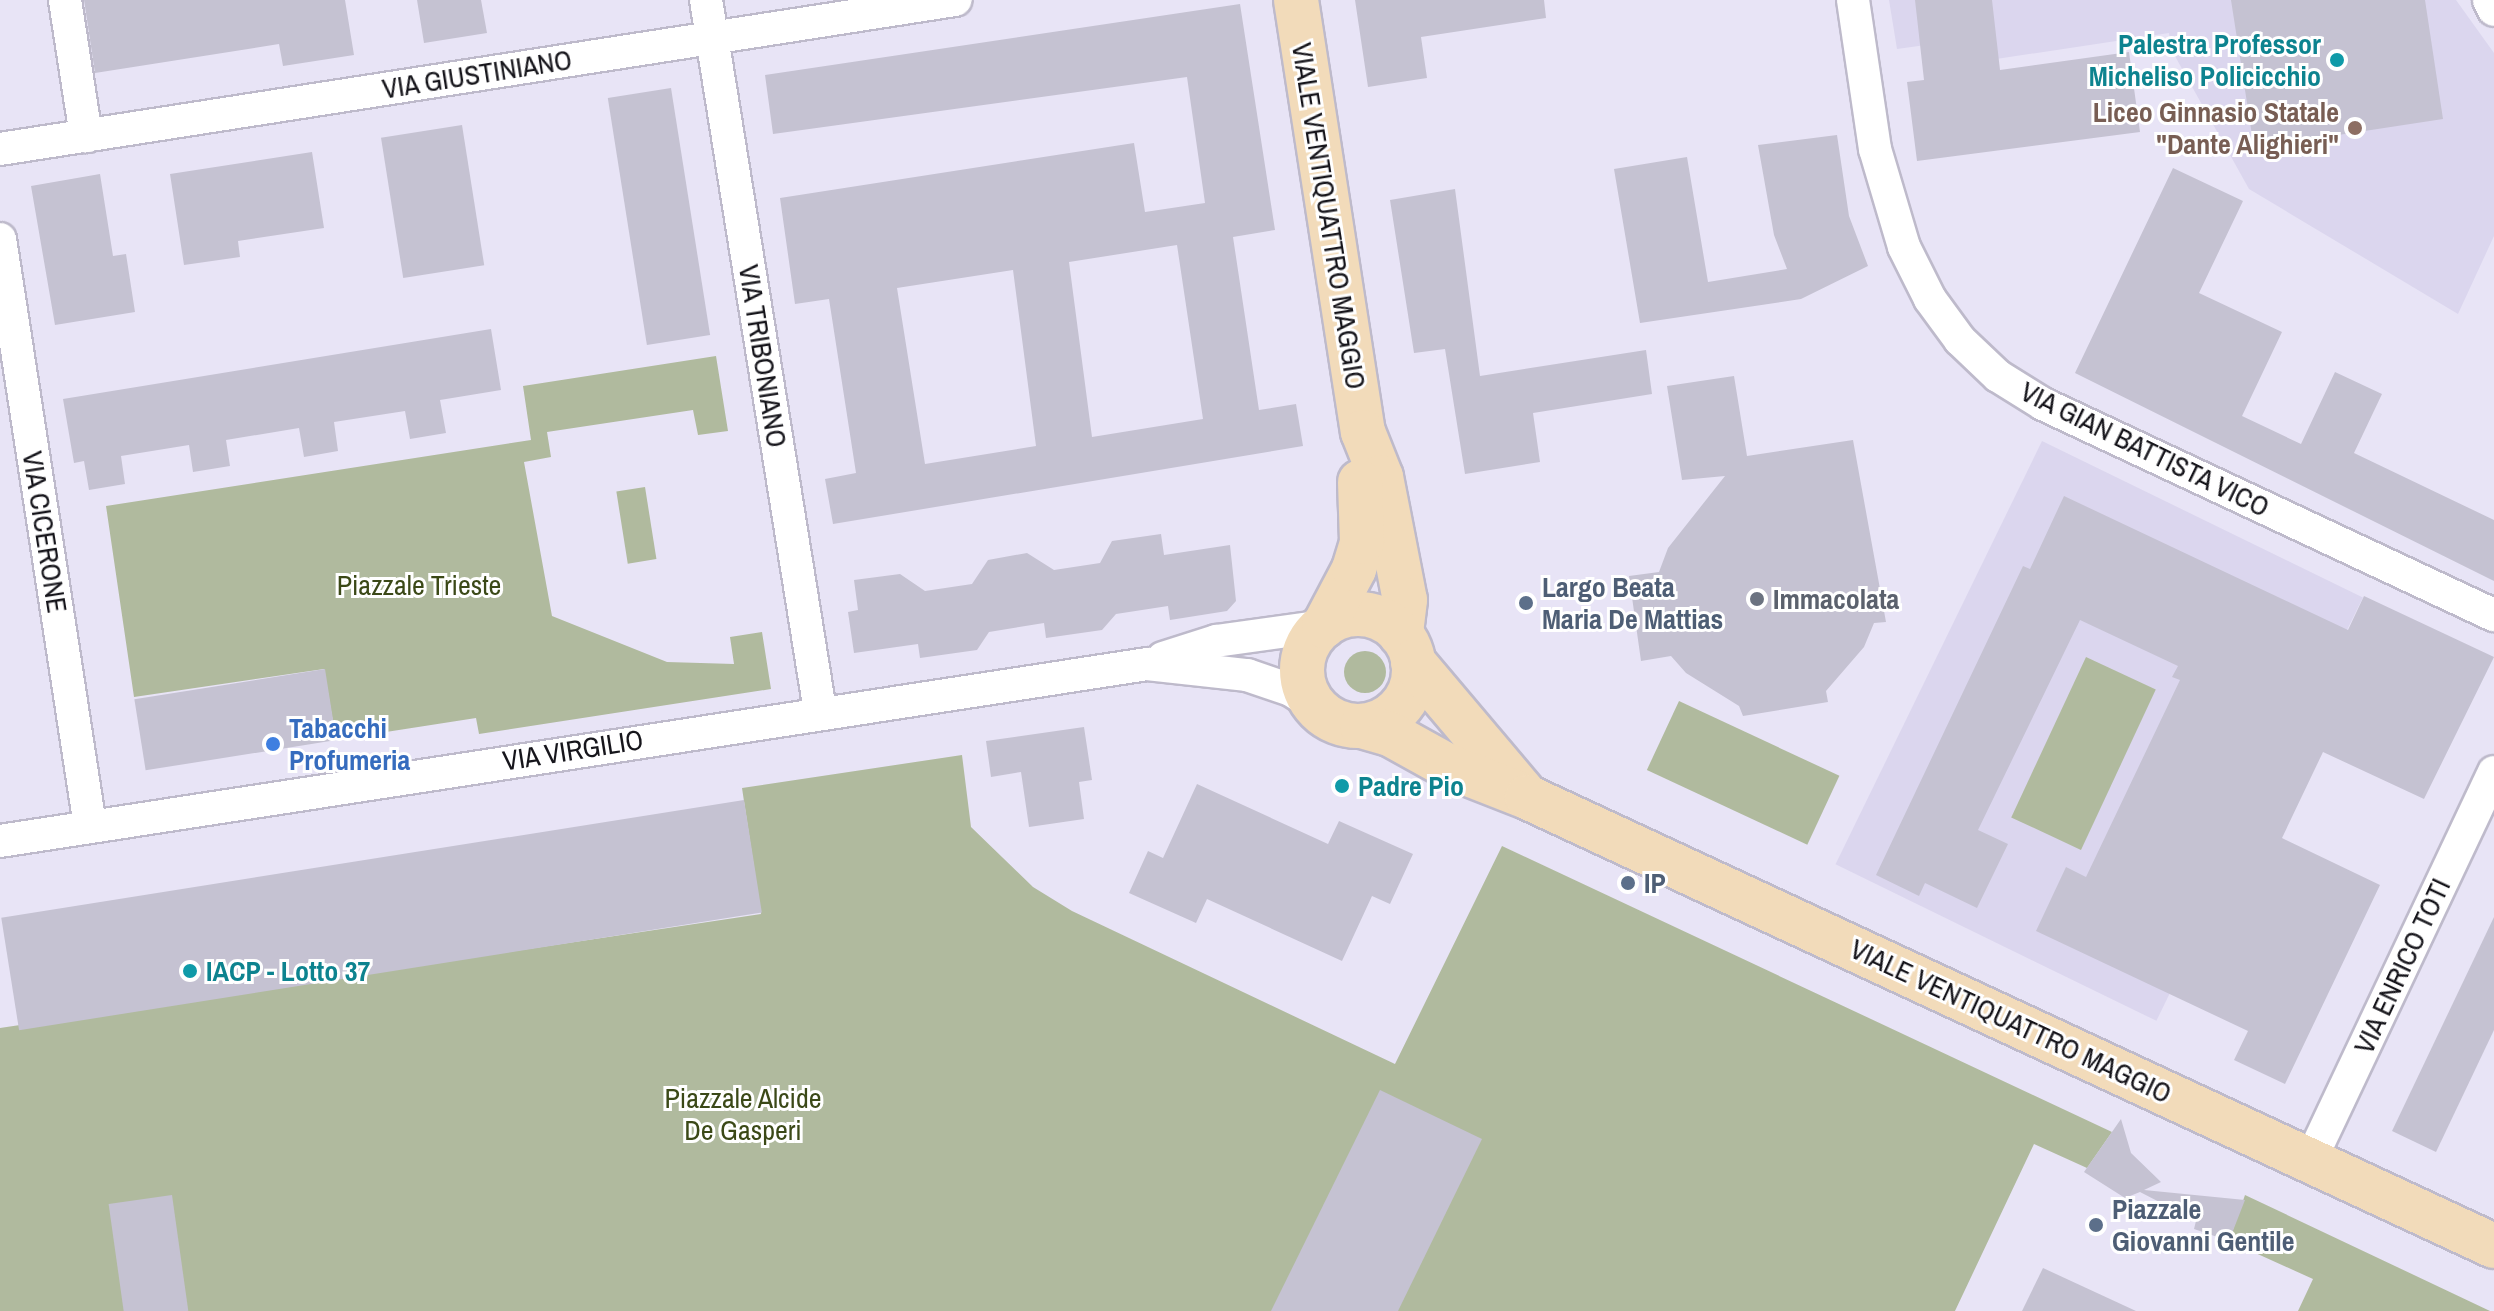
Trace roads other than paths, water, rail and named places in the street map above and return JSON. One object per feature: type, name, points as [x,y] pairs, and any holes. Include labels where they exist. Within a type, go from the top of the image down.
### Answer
[{"type":"main road","name":"VIALE VENTIQUATTRO MAGGIO","points":[[1296,0],[1363,432]]},
{"type":"main road","points":[[1363,432],[1362,542],[1354,569],[1324,626],[1304,654],[1305,689],[1314,705],[1327,717],[1390,734],[1448,766],[1527,797]]},
{"type":"main road","points":[[1362,726],[1395,712],[1407,698],[1405,600],[1381,477],[1363,432]]},
{"type":"main road","points":[[1324,626],[1356,614],[1388,623],[1527,797]]},
{"type":"main road","name":"VIALE VENTIQUATTRO MAGGIO","points":[[1527,797],[2494,1246]]},
{"type":"street","points":[[65,0],[86,136]]},
{"type":"street","name":"VIA TRIBONIANO","points":[[706,0],[820,711]]},
{"type":"street","name":"VIA GIUSTINIANO","points":[[0,149],[955,0]]},
{"type":"street","name":"VIA GIAN BATTISTA VICO","points":[[1853,0],[1875,149],[1904,247],[1930,299],[1960,340],[1998,376],[2043,404],[2494,615]]},
{"type":"street","points":[[2489,0],[2494,10]]},
{"type":"street","name":"VIA CICERONE","points":[[0,239],[90,826]]},
{"type":"street","points":[[1147,664],[1216,641],[1324,626]]},
{"type":"street","points":[[1147,664],[1247,675],[1291,690],[1314,705]]},
{"type":"street","name":"VIA VIRGILIO","points":[[0,841],[820,711],[1147,664]]},
{"type":"street","name":"VIA ENRICO TOTI","points":[[2311,1159],[2494,772]]},
{"type":"place","name":"Palestra Professor Micheliso Policicchio","points":[[2337,60]]},
{"type":"place","name":"Liceo Ginnasio Statale \"Dante Alighieri\"","points":[[2355,128]]},
{"type":"place","name":"Immacolata","points":[[1757,599]]},
{"type":"place","name":"Largo Beata Maria De Mattias","points":[[1526,603]]},
{"type":"place","name":"Tabacchi Profumeria","points":[[273,744]]},
{"type":"place","name":"Padre Pio","points":[[1342,786]]},
{"type":"place","name":"IP","points":[[1628,883]]},
{"type":"place","name":"IACP - Lotto 37","points":[[190,971]]},
{"type":"place","name":"Piazzale Giovanni Gentile","points":[[2096,1225]]},
{"type":"park label","name":"Piazzale Trieste","points":[[419,585]]},
{"type":"park label","name":"Piazzale Alcide De Gasperi","points":[[743,1114]]}]
